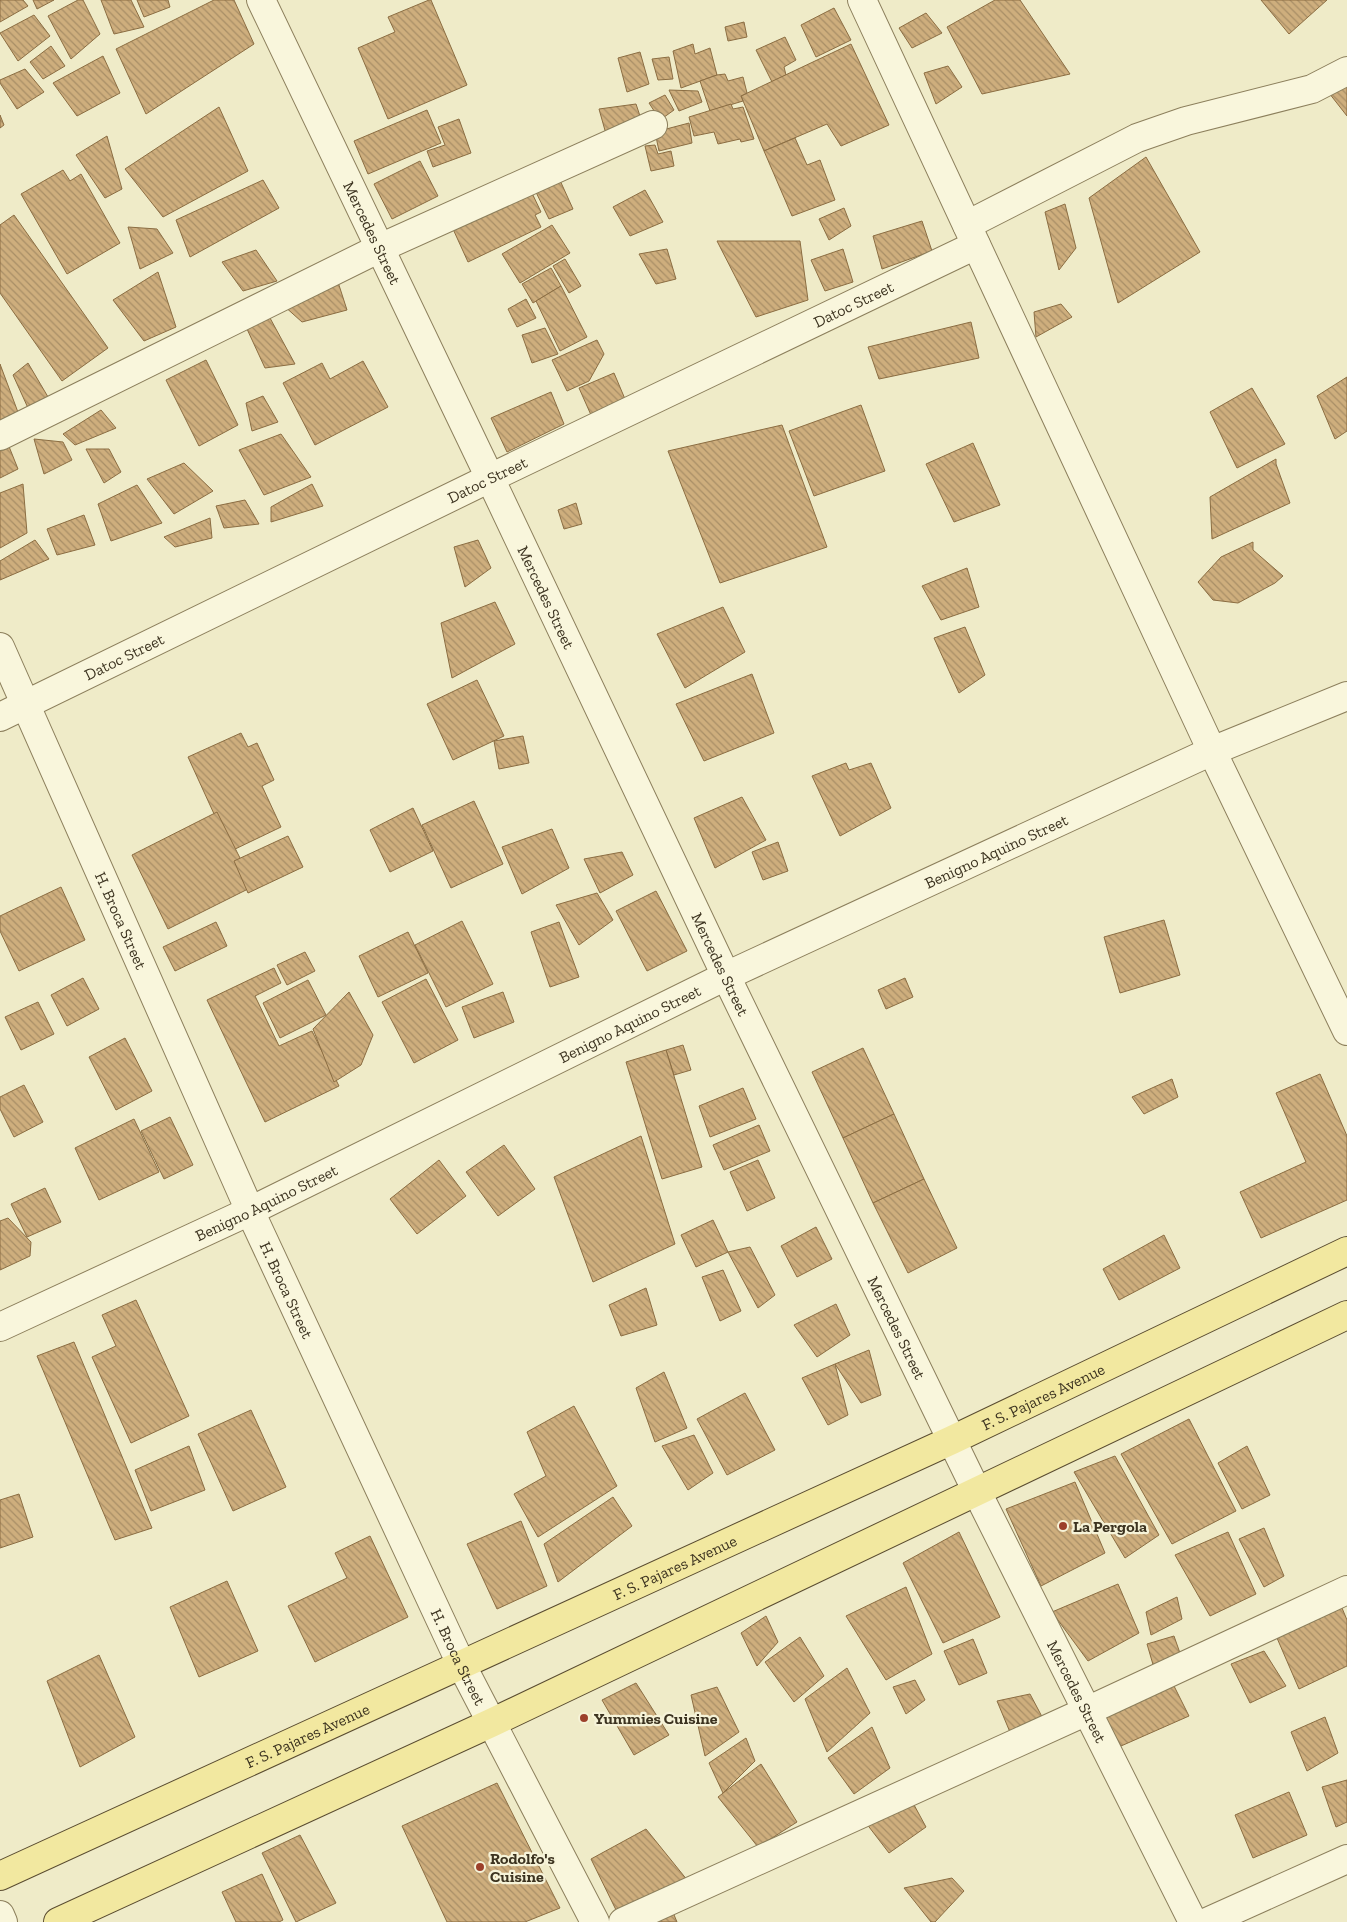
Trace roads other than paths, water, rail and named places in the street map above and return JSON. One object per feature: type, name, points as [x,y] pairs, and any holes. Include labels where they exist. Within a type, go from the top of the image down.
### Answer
[{"type":"main road","name":"F. S. Pajares Avenue","points":[[0,1876],[952,1440],[1347,1251]]},
{"type":"main road","points":[[58,1922],[491,1723],[1347,1315]]},
{"type":"street","points":[[862,0],[1212,751],[1347,1031]]},
{"type":"street","name":"Mercedes Street","points":[[264,1],[726,976],[977,1492],[1193,1922]]},
{"type":"street","name":"Datoc Street","points":[[0,717],[490,478],[972,235],[1136,138],[1186,121],[1312,88],[1347,71]]},
{"type":"street","points":[[0,436],[380,248],[653,125]]},
{"type":"street","name":"H. Broca Street","points":[[0,647],[250,1211],[461,1664],[595,1922]]},
{"type":"street","name":"Benigno Aquino Street","points":[[0,1327],[250,1211],[726,976],[1212,751],[1347,696]]},
{"type":"street","points":[[623,1922],[1087,1711],[1347,1590]]},
{"type":"street","points":[[1207,1922],[1347,1859]]},
{"type":"street","points":[[0,1915],[3,1922]]},
{"type":"place","name":"La Pergola","points":[[1063,1526]]},
{"type":"place","name":"Yummies Cuisine","points":[[584,1718]]},
{"type":"place","name":"Rodolfo's Cuisine","points":[[480,1867]]}]
